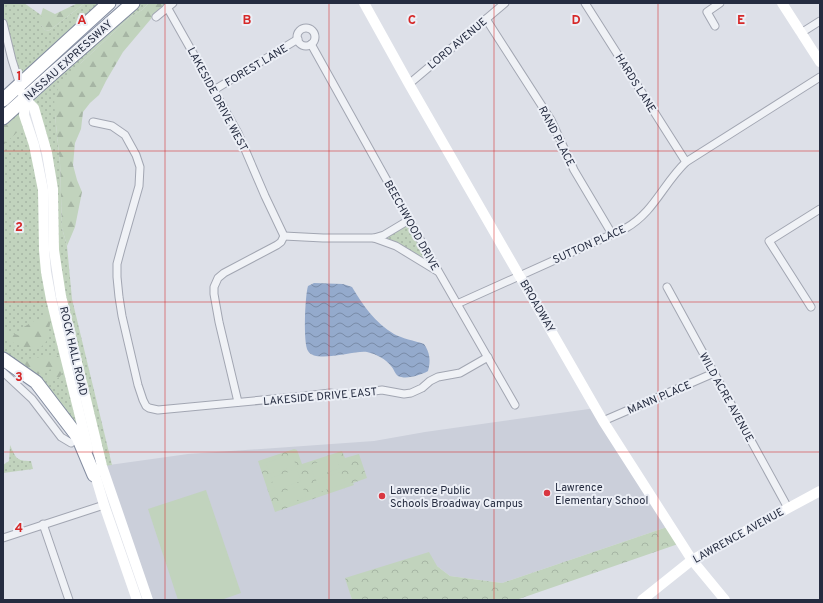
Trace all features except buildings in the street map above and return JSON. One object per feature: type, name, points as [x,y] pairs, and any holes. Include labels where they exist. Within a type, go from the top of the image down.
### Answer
[{"type":"highway","name":"NASSAU EXPRESSWAY","points":[[3,100],[109,3]]},
{"type":"highway","name":"NASSAU EXPRESSWAY","points":[[3,118],[133,3]]},
{"type":"highway","points":[[3,359],[36,382],[78,437],[94,475]]},
{"type":"main road","name":"BROADWAY","points":[[364,3],[409,84],[603,420],[692,560],[725,600]]},
{"type":"main road","points":[[782,3],[820,62]]},
{"type":"main road","name":"ROCK HALL ROAD","points":[[20,85],[25,98],[34,108],[47,153],[53,189],[54,250],[59,283],[98,451],[113,501],[148,600]]},
{"type":"main road","name":"ROCK HALL ROAD","points":[[25,98],[24,114],[36,151],[43,190],[44,250],[51,299],[94,475],[137,600]]},
{"type":"main road","name":"LAWRENCE AVENUE","points":[[642,600],[692,560],[820,491]]},
{"type":"street","name":"LORD AVENUE","points":[[409,84],[504,3]]},
{"type":"street","name":"HARDS LANE","points":[[585,3],[686,162]]},
{"type":"street","points":[[715,26],[707,12],[720,3]]},
{"type":"street","points":[[156,17],[170,5]]},
{"type":"street","name":"LAKESIDE DRIVE WEST","points":[[170,5],[242,142],[284,236]]},
{"type":"street","name":"RAND PLACE","points":[[486,19],[551,120],[574,170],[612,234]]},
{"type":"street","points":[[801,33],[820,21]]},
{"type":"street","name":"ROCK HALL ROAD","points":[[3,23],[20,85]]},
{"type":"street","name":"FOREST LANE","points":[[308,28],[314,34],[314,40],[308,45],[303,45],[298,39],[302,29],[308,28]]},
{"type":"street","name":"FOREST LANE","points":[[214,90],[298,39]]},
{"type":"street","name":"BEECHWOOD DRIVE","points":[[311,44],[409,220],[515,405]]},
{"type":"street","name":"SUTTON PLACE","points":[[457,304],[626,228],[641,218],[686,162],[820,77]]},
{"type":"street","name":"LAKESIDE DRIVE EAST","points":[[94,122],[112,126],[125,135],[136,155],[140,167],[140,186],[120,249],[117,264],[117,277],[122,316],[138,385],[146,406],[158,410],[330,393],[344,395],[382,390],[404,394],[411,393],[422,388],[430,381],[438,377],[460,373],[488,357]]},
{"type":"street","points":[[811,307],[769,241],[820,209]]},
{"type":"street","points":[[238,402],[214,294],[214,287],[218,278],[224,273],[277,245],[284,236],[374,238],[384,235],[409,220]]},
{"type":"street","points":[[374,238],[396,246],[439,272]]},
{"type":"street","name":"WILD ACRE AVENUE","points":[[667,287],[788,508]]},
{"type":"street","points":[[3,372],[32,399],[60,437],[70,443],[78,437]]},
{"type":"street","name":"MANN PLACE","points":[[603,420],[714,372]]},
{"type":"street","points":[[3,538],[104,504]]},
{"type":"street","points":[[44,524],[69,600]]},
{"type":"shaded area","name":"Lawrence Public Schools Broadway Campus","points":[[596,408],[670,526],[502,583],[450,576],[437,566],[346,578],[352,600],[148,600],[102,466],[188,454],[374,441],[425,432]]},
{"type":"green space","points":[[3,3],[24,3],[41,15],[41,25],[46,31],[50,30],[85,3],[107,3],[29,74],[20,75],[13,59],[3,19]]},
{"type":"green space","points":[[78,3],[85,3],[50,30],[46,31],[41,25],[43,8],[55,14]]},
{"type":"green space","points":[[135,3],[149,3],[142,10],[129,18],[81,63],[55,115],[60,163],[62,228],[67,246],[72,299],[112,465],[103,466],[58,271],[52,168],[30,94]]},
{"type":"green space","points":[[149,3],[170,3],[161,7],[123,52],[99,95],[83,112],[81,129],[75,143],[73,165],[82,192],[75,227],[67,246],[62,228],[60,163],[54,97],[59,87],[81,63],[129,18],[142,10]]},
{"type":"green space","points":[[23,102],[36,151],[43,262],[88,450],[36,384],[3,360],[3,120]]},
{"type":"green space","points":[[16,118],[21,119],[22,128],[3,145],[3,125],[7,121]]},
{"type":"green space","points":[[409,220],[439,272],[374,238]]},
{"type":"green space","points":[[47,301],[51,310],[50,324],[46,342],[40,348],[25,348],[3,338],[3,329],[20,336],[22,328],[34,321],[42,321],[44,308]]},
{"type":"green space","points":[[46,356],[58,356],[64,362],[61,375],[58,378],[48,379],[47,375],[52,372],[53,369],[48,370],[44,374],[37,374],[29,369],[22,360]]},
{"type":"green space","points":[[10,445],[17,458],[31,461],[33,469],[3,473],[3,465],[9,461]]},
{"type":"green space","points":[[294,449],[297,450],[302,464],[342,451],[345,458],[359,454],[367,478],[353,483],[354,485],[275,512],[258,461]]},
{"type":"green space","points":[[292,454],[296,466],[270,474],[266,463]]},
{"type":"green space","points":[[336,456],[340,468],[314,477],[310,465]]},
{"type":"green space","points":[[297,469],[301,481],[275,490],[271,478]]},
{"type":"green space","points":[[341,472],[345,483],[320,492],[316,480]]},
{"type":"green space","points":[[302,485],[306,497],[281,506],[277,494]]},
{"type":"green space","points":[[206,490],[241,593],[221,600],[178,600],[148,509]]},
{"type":"green space","points":[[670,526],[681,543],[516,600],[352,600],[345,578],[429,552],[437,566],[450,576],[502,583]]},
{"type":"water","points":[[314,283],[343,284],[352,287],[370,313],[387,330],[400,337],[424,344],[428,351],[429,357],[428,371],[413,376],[401,377],[397,375],[389,363],[384,359],[367,352],[327,357],[312,355],[306,346],[305,319],[308,286]]},
{"type":"place","name":"Lawrence Elementary School","points":[[547,493]]},
{"type":"place","name":"Lawrence Public Schools Broadway Campus","points":[[382,496]]}]
